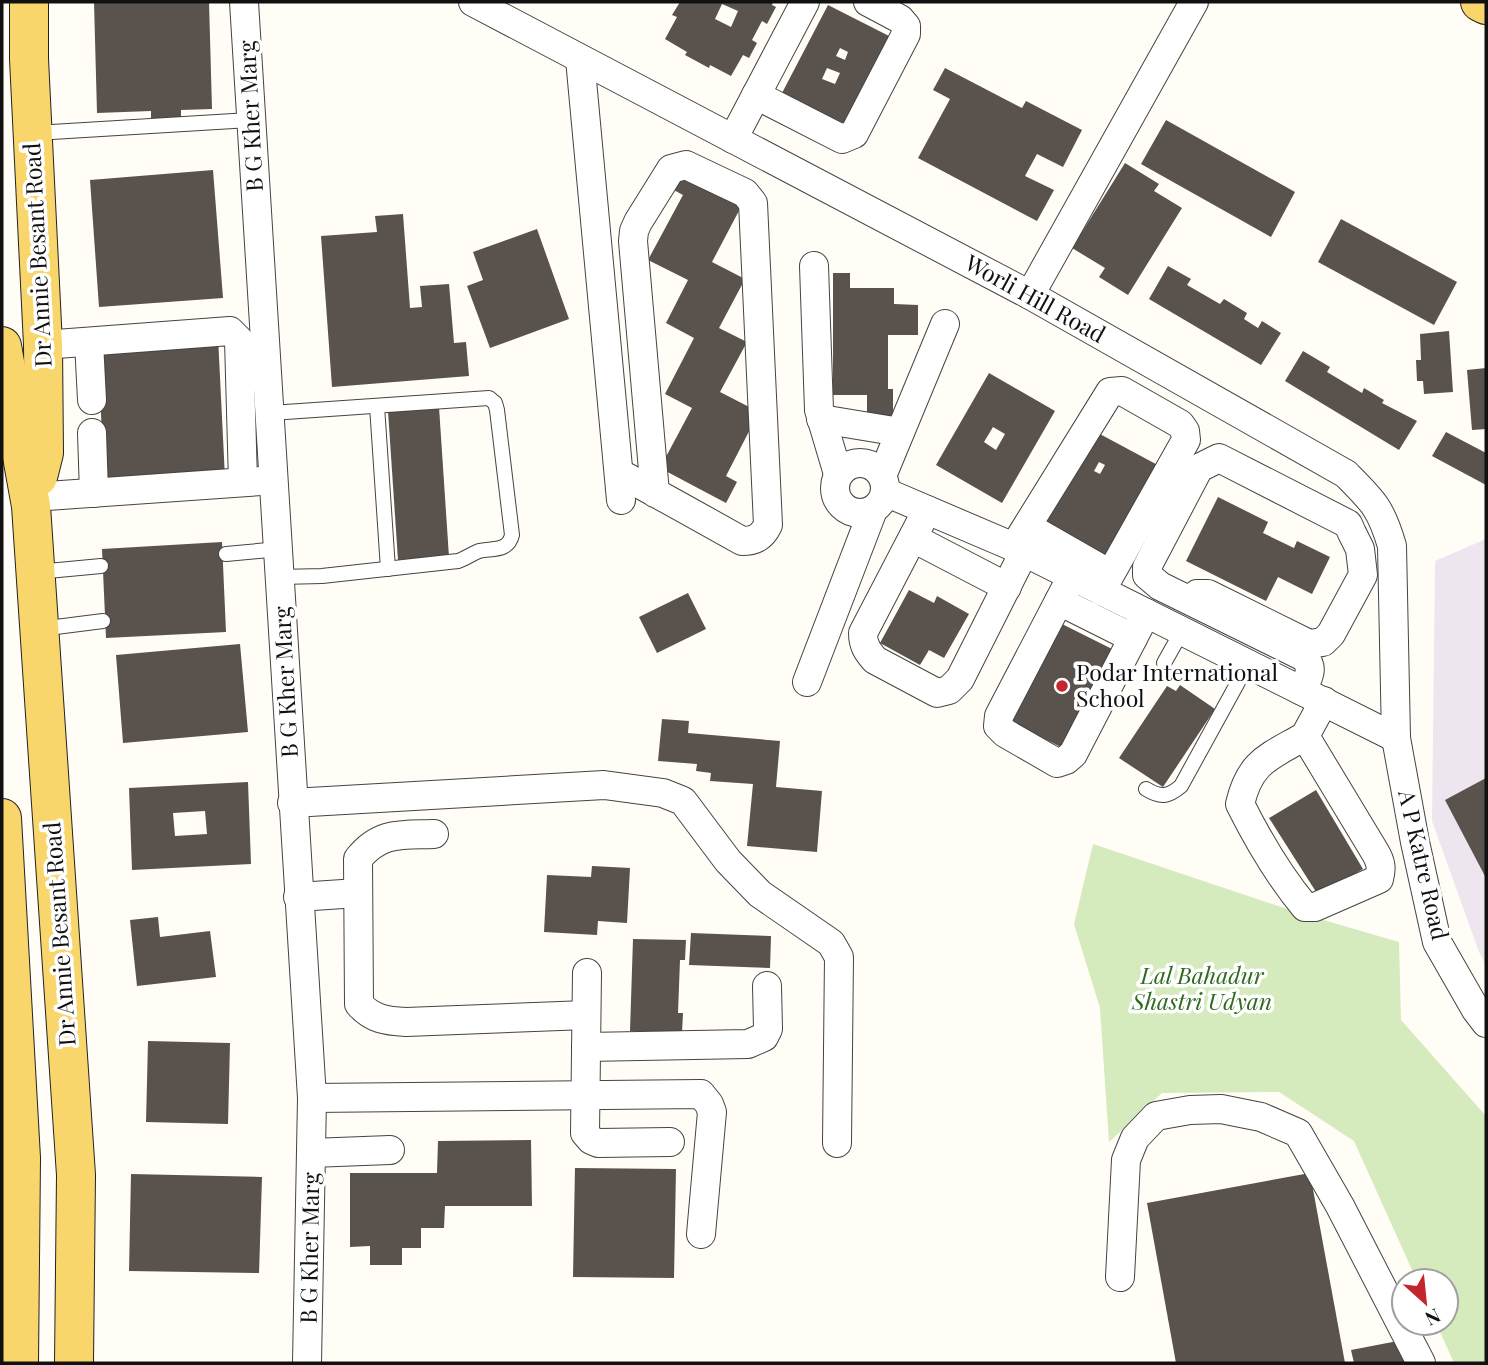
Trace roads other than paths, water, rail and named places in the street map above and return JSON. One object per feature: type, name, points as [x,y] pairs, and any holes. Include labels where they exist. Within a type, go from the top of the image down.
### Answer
[{"type":"main road","name":"Dr Annie Besant Road","points":[[29,2],[32,133],[43,345],[44,453],[32,501]]},
{"type":"main road","points":[[1480,2],[1486,5]]},
{"type":"main road","name":"Dr Annie Besant Road","points":[[2,346],[32,501],[76,1175],[74,1363]]},
{"type":"main road","points":[[2,818],[21,1158],[19,1363]]},
{"type":"street","name":"B G Kher Marg","points":[[244,2],[312,1098],[307,1363]]},
{"type":"street","name":"Worli Hill Road","points":[[473,2],[1030,295],[1346,474],[1370,498],[1384,518],[1392,546],[1396,738]]},
{"type":"street","points":[[733,139],[805,2]]},
{"type":"street","points":[[756,95],[842,139],[854,134],[905,34],[906,26],[900,19],[868,2]]},
{"type":"street","points":[[1030,295],[1194,2]]},
{"type":"street","points":[[580,59],[620,486],[655,493],[742,541],[752,541],[760,536],[768,525],[753,203],[750,197],[686,165],[679,166],[671,169],[634,231],[655,493]]},
{"type":"street","points":[[750,197],[770,158]]},
{"type":"street","points":[[814,266],[818,410],[838,474]]},
{"type":"street","points":[[807,682],[901,432],[945,324]]},
{"type":"street","points":[[43,345],[230,331],[239,340],[243,482]]},
{"type":"street","points":[[89,342],[92,400]]},
{"type":"street","points":[[927,510],[863,633],[863,643],[875,660],[937,693],[949,690],[960,679],[1007,587],[1022,542],[1110,392],[1122,391],[1180,424],[1185,431],[1186,440],[1105,582]]},
{"type":"street","points":[[821,419],[901,432]]},
{"type":"street","points":[[92,433],[94,493]]},
{"type":"street","points":[[1066,588],[999,716],[998,726],[1005,733],[1058,762],[1073,754],[1133,638],[1151,616],[1181,597],[1208,594],[1309,644],[1323,642],[1331,634],[1363,575],[1360,549],[1348,524],[1219,458],[1199,468],[1147,567],[1147,575],[1160,586],[1181,597],[1304,657],[1310,663],[1313,696],[1305,736],[1381,863],[1380,879],[1315,907],[1305,907],[1293,893],[1253,830],[1240,804],[1245,784],[1258,763],[1305,736]]},
{"type":"street","points":[[870,464],[880,493],[863,513],[852,513],[842,507],[835,498],[834,486],[838,474],[846,466],[870,464]]},
{"type":"street","points":[[32,501],[94,493],[275,480]]},
{"type":"street","points":[[880,493],[1022,542],[1105,582],[1151,616],[1396,738]]},
{"type":"street","points":[[913,538],[1007,587]]},
{"type":"street","points":[[1022,542],[1066,588],[1133,638]]},
{"type":"street","points":[[1066,588],[1105,582]]},
{"type":"street","name":"A P Katre Road","points":[[1396,738],[1437,942],[1486,1023]]},
{"type":"street","points":[[292,803],[604,785],[663,793],[683,801],[744,878],[760,894],[831,943],[839,957],[837,1143]]},
{"type":"street","points":[[434,834],[387,836],[358,859],[359,1003],[369,1015],[385,1021],[406,1022],[586,1015]]},
{"type":"street","points":[[1381,873],[1419,862]]},
{"type":"street","points":[[298,897],[358,893]]},
{"type":"street","points":[[587,973],[585,1133],[598,1143],[670,1142]]},
{"type":"street","points":[[586,1047],[748,1044],[764,1037],[768,1029],[767,986]]},
{"type":"street","points":[[312,1098],[701,1094],[712,1112],[701,1234]]},
{"type":"street","points":[[1120,1277],[1126,1160],[1135,1138],[1156,1116],[1190,1110],[1221,1109],[1261,1117],[1298,1133],[1340,1206],[1421,1363]]},
{"type":"street","points":[[311,1153],[390,1150]]},
{"type":"lane","points":[[32,133],[250,120]]},
{"type":"lane","points":[[271,413],[489,398],[495,403],[512,535],[510,541],[499,549],[475,552],[458,561],[281,578]]},
{"type":"lane","points":[[377,405],[388,569]]},
{"type":"lane","points":[[226,554],[279,550]]},
{"type":"lane","points":[[35,572],[101,566]]},
{"type":"lane","points":[[39,629],[103,621]]},
{"type":"lane","points":[[1164,663],[1182,631]]},
{"type":"lane","points":[[1146,789],[1159,796],[1169,796],[1181,786],[1248,664]]},
{"type":"place","name":"Podar International School","points":[[1062,686]]},
{"type":"park label","name":"Lal Bahadur Shastri Udyan","points":[[1202,989]]}]
